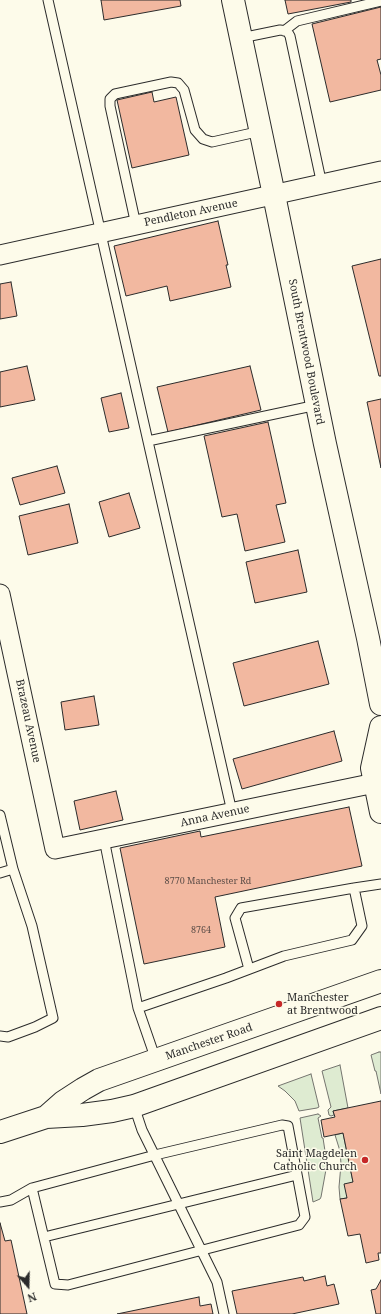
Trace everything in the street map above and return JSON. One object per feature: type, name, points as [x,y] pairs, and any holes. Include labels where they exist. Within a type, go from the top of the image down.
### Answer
[{"type":"main road","name":"South Brentwood Boulevard","points":[[233,0],[317,405],[371,637],[381,704]]},
{"type":"main road","points":[[381,727],[372,768],[381,812]]},
{"type":"main road","name":"Manchester Road","points":[[46,1117],[82,1088],[99,1080],[381,981]]},
{"type":"main road","name":"Manchester Road","points":[[0,1132],[46,1117],[82,1115],[134,1106],[381,1018]]},
{"type":"street","name":"Pendleton Avenue","points":[[0,255],[381,171]]},
{"type":"street","name":"Brazeau Avenue","points":[[0,594],[55,849]]},
{"type":"street","name":"Anna Avenue","points":[[55,849],[375,783]]},
{"type":"lane","points":[[48,0],[232,812]]},
{"type":"lane","points":[[284,31],[297,21],[381,1]]},
{"type":"lane","points":[[241,38],[280,30],[288,31],[322,185]]},
{"type":"lane","points":[[136,225],[110,106],[110,99],[115,94],[171,82],[178,83],[184,90],[196,130],[203,139],[212,142],[261,131]]},
{"type":"lane","points":[[148,441],[317,405]]},
{"type":"lane","points":[[0,815],[13,869],[32,926],[53,1018],[35,1027],[8,1037],[0,1036]]},
{"type":"lane","points":[[104,839],[138,1008],[156,1060]]},
{"type":"lane","points":[[0,873],[13,869]]},
{"type":"lane","points":[[249,969],[235,918],[241,908],[381,884]]},
{"type":"lane","points":[[138,1008],[284,956],[352,940],[362,926],[354,888]]},
{"type":"lane","points":[[134,1106],[142,1130],[217,1282],[224,1314]]},
{"type":"lane","points":[[0,1202],[11,1200],[32,1188],[155,1155],[282,1125],[288,1126],[305,1217],[300,1225],[68,1285],[55,1284],[32,1188]]},
{"type":"lane","points":[[44,1237],[180,1205],[297,1175]]},
{"type":"green space","points":[[381,1052],[381,1094],[371,1055]]},
{"type":"green space","points":[[340,1065],[348,1108],[333,1111],[334,1115],[331,1116],[329,1115],[328,1110],[331,1107],[322,1071]]},
{"type":"green space","points":[[311,1074],[319,1107],[299,1111],[295,1101],[278,1086]]},
{"type":"green space","points":[[318,1114],[321,1116],[318,1118],[327,1164],[321,1197],[313,1202],[300,1118]]},
{"type":"green space","points":[[343,1133],[353,1182],[347,1198],[340,1199],[340,1151],[335,1135]]},
{"type":"building","points":[[101,0],[180,0],[181,6],[104,20]]},
{"type":"building","points":[[285,0],[351,0],[351,2],[288,14]]},
{"type":"building","points":[[381,7],[381,59],[377,60],[381,75],[381,90],[330,102],[312,24]]},
{"type":"building","points":[[152,92],[154,102],[176,97],[189,155],[132,168],[117,100]]},
{"type":"building","points":[[218,221],[228,265],[226,265],[231,287],[170,301],[167,286],[126,296],[114,246]]},
{"type":"building","points":[[381,259],[381,376],[379,376],[352,266]]},
{"type":"building","points":[[11,282],[17,316],[0,319],[0,284]]},
{"type":"building","points":[[27,366],[35,400],[0,407],[0,372]]},
{"type":"building","points":[[250,366],[261,410],[168,432],[157,387]]},
{"type":"building","points":[[121,393],[129,428],[109,432],[101,398]]},
{"type":"building","points":[[381,399],[381,468],[367,402]]},
{"type":"building","points":[[268,422],[286,503],[276,505],[285,542],[245,551],[237,514],[222,517],[204,436]]},
{"type":"building","points":[[57,466],[65,493],[20,505],[12,478]]},
{"type":"building","points":[[129,493],[140,528],[109,537],[99,502]]},
{"type":"building","points":[[69,504],[78,543],[28,555],[19,516]]},
{"type":"building","points":[[298,550],[307,592],[255,603],[246,562]]},
{"type":"building","points":[[318,641],[329,684],[244,706],[233,663]]},
{"type":"building","points":[[94,696],[99,725],[65,730],[61,702]]},
{"type":"building","points":[[334,731],[342,761],[242,789],[233,759]]},
{"type":"building","points":[[116,791],[123,820],[80,830],[74,801]]},
{"type":"building","points":[[349,807],[362,866],[215,897],[225,947],[144,964],[120,848],[200,831],[201,837]]},
{"type":"building","name":"Saint Magdelen Catholic Church","points":[[381,1101],[381,1253],[378,1253],[379,1260],[366,1263],[360,1234],[348,1236],[340,1199],[347,1198],[344,1184],[353,1182],[343,1133],[324,1137],[321,1120],[335,1117],[333,1111]]},
{"type":"building","points":[[0,1223],[5,1241],[11,1240],[27,1314],[0,1314]]},
{"type":"building","points":[[325,1276],[327,1286],[334,1284],[339,1304],[292,1314],[237,1314],[232,1291],[303,1277],[304,1281]]},
{"type":"building","points":[[381,1280],[381,1314],[376,1314],[371,1290],[376,1289]]},
{"type":"building","points":[[199,1297],[200,1306],[211,1304],[213,1314],[117,1314]]},
{"type":"place","name":"Manchester at Brentwood","points":[[279,1004]]},
{"type":"place","name":"Saint Magdelen Catholic Church","points":[[365,1160]]}]
